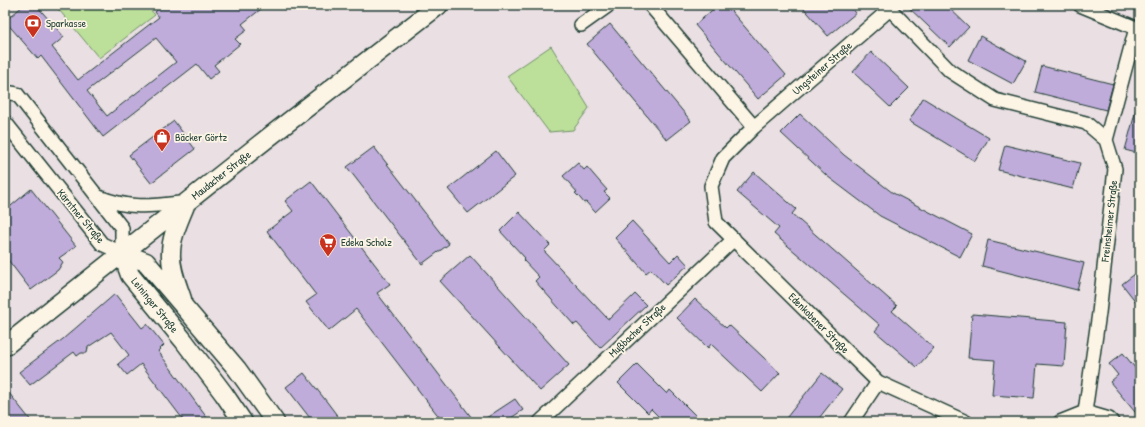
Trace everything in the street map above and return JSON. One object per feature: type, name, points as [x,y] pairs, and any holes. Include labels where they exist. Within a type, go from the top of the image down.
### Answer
[{"type":"main road","name":"Maudacher Straße","points":[[5,346],[440,5]]},
{"type":"main road","name":"Leininger Straße","points":[[184,305],[171,264],[170,254],[172,241],[187,202]]},
{"type":"main road","name":"Leininger Straße","points":[[122,253],[146,262],[237,369],[275,422]]},
{"type":"main road","name":"Leininger Straße","points":[[122,253],[130,275],[184,341],[243,422]]},
{"type":"street","points":[[581,25],[609,5]]},
{"type":"street","points":[[650,5],[754,127]]},
{"type":"street","points":[[1080,5],[1136,28],[1106,140]]},
{"type":"street","name":"Ungsteiner Straße","points":[[711,186],[723,158],[754,127],[890,9],[950,70],[995,100],[1086,123],[1106,140]]},
{"type":"street","name":"Kärntner Straße","points":[[5,92],[17,94],[122,228],[122,253],[102,244],[5,122]]},
{"type":"street","name":"Freinsheimer Straße","points":[[1085,412],[1099,313],[1115,169],[1106,140]]},
{"type":"street","name":"Edenkobener Straße","points":[[711,186],[716,222],[878,382],[966,422]]},
{"type":"street","points":[[99,197],[129,206],[149,206],[187,202]]},
{"type":"street","name":"Mußbacher Straße","points":[[540,422],[734,239]]},
{"type":"street","points":[[851,422],[878,382]]},
{"type":"street","points":[[1060,422],[1085,412],[1109,419],[1112,422]]},
{"type":"green space","points":[[55,5],[146,5],[155,15],[99,58]]},
{"type":"green space","points":[[551,46],[589,108],[573,130],[549,132],[507,76]]},
{"type":"building","points":[[24,5],[36,5],[64,37],[52,47],[78,80],[159,17],[155,12],[163,5],[266,5],[242,24],[247,30],[235,39],[240,44],[214,65],[219,71],[209,79],[197,64],[103,137],[41,56],[38,59],[5,21]],"holes":[[[156,38],[176,62],[107,116],[87,91]]]},
{"type":"building","points":[[718,5],[726,5],[786,75],[758,99],[695,25]]},
{"type":"building","points":[[801,5],[849,5],[856,13],[828,36]]},
{"type":"building","points":[[906,5],[946,5],[969,27],[950,47]]},
{"type":"building","points":[[610,24],[691,121],[667,140],[587,44]]},
{"type":"building","points":[[980,36],[1026,61],[1013,84],[968,60]]},
{"type":"building","points":[[871,52],[909,88],[890,107],[853,72]]},
{"type":"building","points":[[1042,66],[1113,84],[1106,110],[1035,92]]},
{"type":"building","points":[[923,98],[989,138],[975,161],[909,121]]},
{"type":"building","points":[[1136,110],[1140,111],[1140,154],[1125,150]]},
{"type":"building","points":[[800,114],[844,155],[893,193],[972,234],[960,257],[880,216],[827,176],[781,133]]},
{"type":"building","name":"Bäcker Görtz","points":[[174,121],[195,149],[151,183],[129,155]]},
{"type":"building","points":[[1005,145],[1080,163],[1073,189],[998,170]]},
{"type":"building","points":[[374,147],[449,244],[422,264],[347,167]]},
{"type":"building","points":[[496,151],[515,176],[468,213],[448,189]]},
{"type":"building","points":[[578,163],[584,170],[587,167],[607,190],[604,192],[610,198],[595,212],[575,193],[577,192],[563,176]]},
{"type":"building","points":[[754,172],[796,209],[792,214],[897,306],[892,311],[934,348],[917,367],[875,331],[880,325],[774,234],[779,228],[737,192]]},
{"type":"building","name":"Edeka Scholz","points":[[311,181],[390,284],[377,293],[475,422],[443,422],[356,309],[329,331],[306,302],[316,295],[267,231],[293,211],[285,201]]},
{"type":"building","points":[[31,189],[76,246],[59,258],[63,262],[58,270],[31,290],[5,256],[5,211]]},
{"type":"building","points":[[519,212],[550,245],[544,251],[607,318],[609,319],[635,294],[646,305],[600,348],[577,323],[574,325],[535,281],[539,277],[523,260],[525,258],[500,231]]},
{"type":"building","points":[[632,221],[670,262],[678,254],[688,265],[666,285],[651,269],[646,273],[615,238]]},
{"type":"building","points":[[988,240],[1084,263],[1077,290],[982,266]]},
{"type":"building","points":[[470,255],[569,365],[540,391],[440,281]]},
{"type":"building","points":[[1140,270],[1140,307],[1122,284]]},
{"type":"building","points":[[115,294],[142,328],[147,324],[164,345],[158,351],[210,422],[185,422],[141,364],[127,375],[118,364],[129,355],[111,332],[88,347],[87,353],[81,353],[77,356],[74,352],[30,385],[19,372],[63,339]]},
{"type":"building","points":[[695,299],[726,328],[729,325],[780,373],[762,392],[711,344],[708,348],[677,318]]},
{"type":"building","points":[[972,314],[1067,322],[1064,366],[1037,364],[1034,398],[992,395],[995,360],[968,358]]},
{"type":"building","points":[[1123,353],[1140,374],[1140,418],[1110,382],[1118,375],[1109,364]]},
{"type":"building","points":[[637,364],[667,394],[670,390],[702,422],[664,422],[651,409],[648,413],[618,383]]},
{"type":"building","points":[[304,373],[342,422],[313,422],[286,387]]},
{"type":"building","points":[[822,373],[842,389],[816,422],[783,422]]},
{"type":"building","points":[[5,388],[32,422],[5,422]]},
{"type":"building","points":[[515,399],[523,410],[505,422],[480,422]]},
{"type":"place","name":"Sparkasse","points":[[33,38]]},
{"type":"place","name":"Bäcker Görtz","points":[[162,152]]},
{"type":"place","name":"Edeka Scholz","points":[[328,257]]}]
